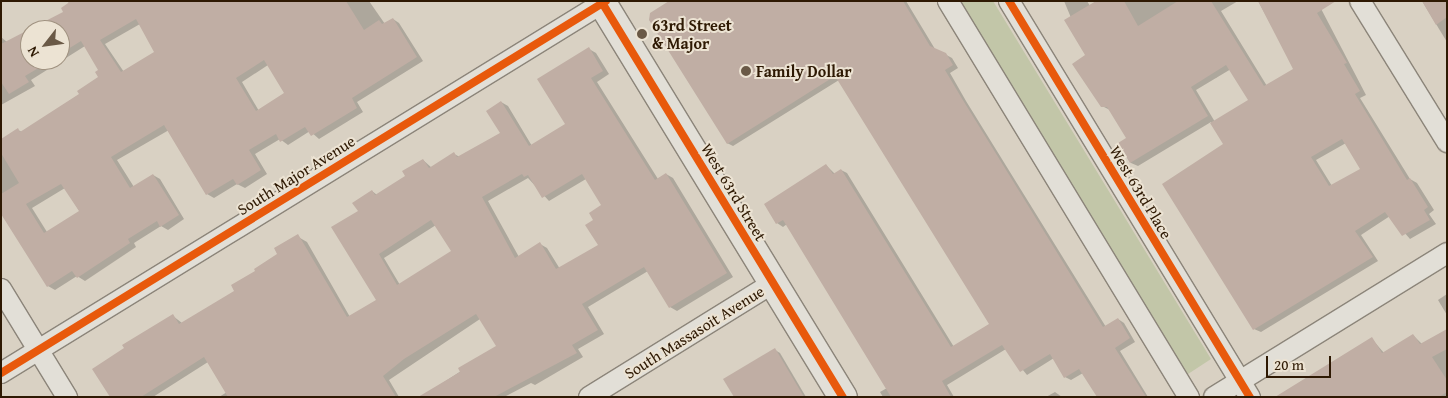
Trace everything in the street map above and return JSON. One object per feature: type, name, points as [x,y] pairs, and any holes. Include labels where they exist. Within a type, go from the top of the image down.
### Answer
[{"type":"main road","name":"West 63rd Street","points":[[603,2],[843,397]]},
{"type":"street","points":[[948,1],[1189,397]]},
{"type":"street","name":"West 63rd Place","points":[[1009,1],[1245,389]]},
{"type":"street","points":[[1360,1],[1447,142]]},
{"type":"street","name":"South Major Avenue","points":[[1,373],[603,2]]},
{"type":"street","points":[[1214,397],[1245,389],[1447,253]]},
{"type":"street","name":"South Massasoit Avenue","points":[[589,397],[773,283]]},
{"type":"street","points":[[1,289],[67,397]]},
{"type":"green space","points":[[956,1],[993,1],[1211,359],[1185,376]]},
{"type":"building","points":[[71,1],[346,1],[364,30],[379,20],[382,24],[393,18],[417,57],[352,98],[357,108],[311,136],[305,127],[280,142],[276,134],[249,150],[261,170],[237,185],[233,179],[206,195],[164,125],[111,157],[130,188],[153,174],[179,215],[160,227],[157,221],[128,239],[130,243],[77,278],[72,271],[47,287],[1,214],[1,194],[19,183],[1,153],[1,139],[18,128],[20,132],[79,94],[77,91],[98,77],[95,72],[98,70],[81,41],[70,48],[70,20],[48,20],[63,12],[61,8]],"holes":[[[136,19],[154,52],[121,72],[100,40]],[[264,60],[284,93],[256,111],[236,78]],[[61,184],[79,211],[44,233],[26,204]]]},
{"type":"building","points":[[669,1],[903,1],[930,46],[946,53],[953,65],[945,70],[1103,327],[1118,318],[1130,338],[1115,348],[1146,397],[1097,397],[1079,369],[1064,378],[1050,354],[1020,372],[1002,345],[942,381],[951,397],[891,397],[783,220],[776,224],[764,204],[826,164],[833,174],[841,169],[951,347],[989,324],[835,76],[727,144],[649,20],[650,13]]},
{"type":"building","points":[[1096,1],[1124,1],[1138,26],[1178,1],[1211,1],[1264,86],[1293,69],[1258,1],[1336,1],[1317,13],[1347,63],[1344,64],[1360,91],[1355,94],[1407,180],[1410,178],[1428,207],[1424,210],[1430,220],[1402,236],[1385,212],[1355,231],[1373,257],[1253,330],[1162,184],[1223,144],[1210,123],[1248,100],[1226,65],[1191,87],[1208,116],[1130,163],[1118,143],[1126,138],[1107,107],[1101,107],[1072,64],[1085,55],[1064,20]],"holes":[[[1342,139],[1360,169],[1329,186],[1311,157]]]},
{"type":"building","points":[[1422,1],[1447,1],[1447,17],[1436,25]]},
{"type":"building","points":[[20,34],[20,70],[35,70],[25,76],[29,82],[9,94],[1,82],[1,44]]},
{"type":"building","points":[[589,47],[603,71],[591,78],[655,180],[666,173],[727,273],[669,308],[644,267],[582,304],[598,330],[572,345],[577,353],[494,397],[418,397],[460,372],[458,368],[496,346],[476,314],[404,359],[383,376],[396,397],[228,397],[204,357],[141,397],[110,397],[92,369],[124,348],[122,345],[173,314],[179,324],[234,291],[231,285],[255,271],[254,269],[277,254],[274,248],[298,234],[347,317],[376,300],[331,227],[358,211],[352,203],[372,190],[375,195],[405,176],[402,171],[423,159],[429,168],[454,152],[457,157],[500,133],[486,111],[501,101],[529,146],[565,124],[537,79]],"holes":[[[522,174],[524,177],[528,175],[542,198],[582,174],[601,205],[589,213],[593,220],[585,225],[598,245],[556,269],[540,242],[515,258],[482,197]],[[431,220],[451,251],[397,285],[379,254]]]},
{"type":"building","points":[[1447,329],[1447,349],[1432,357],[1447,380],[1447,392],[1439,397],[1275,397],[1372,337],[1382,353],[1413,334],[1420,344]]},
{"type":"building","points":[[775,348],[804,397],[734,397],[723,379]]},
{"type":"cycle path","points":[[601,1],[843,397]]},
{"type":"cycle path","points":[[1,373],[606,1]]},
{"type":"cycle path","points":[[1009,1],[1250,397]]},
{"type":"place","name":"63rd Street & Major","points":[[642,34]]},
{"type":"place","name":"Family Dollar","points":[[746,71]]}]
